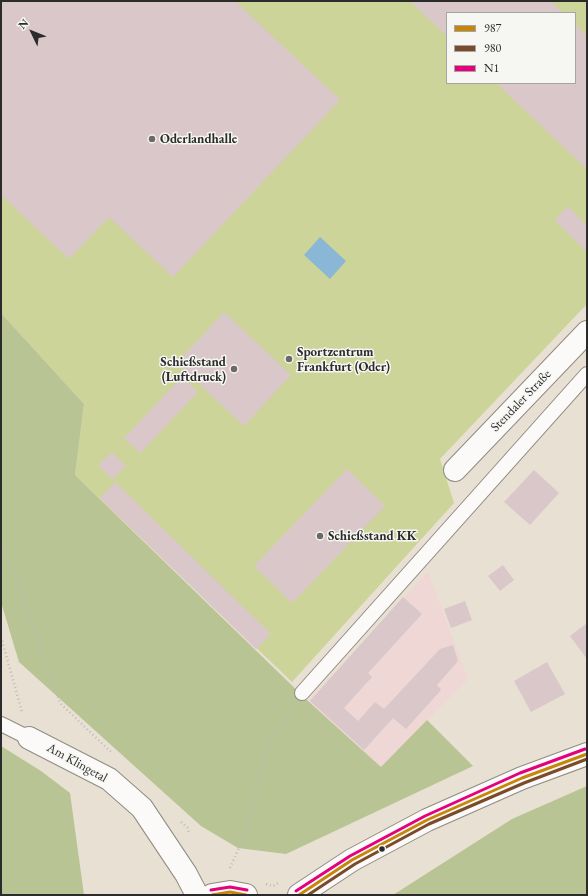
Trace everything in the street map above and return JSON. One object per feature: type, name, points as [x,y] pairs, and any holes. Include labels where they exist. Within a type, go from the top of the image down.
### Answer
[{"type":"street","name":"Stendaler Straße","points":[[455,470],[587,332]]},
{"type":"street","name":"Am Klingetal","points":[[29,738],[109,779],[142,808],[186,874],[196,895]]},
{"type":"street","points":[[299,895],[352,860],[427,820],[522,778],[587,754]]},
{"type":"street","points":[[212,895],[230,892],[246,895]]},
{"type":"lane","points":[[302,693],[587,374]]},
{"type":"lane","name":"Am Klingetal","points":[[1,724],[29,738]]},
{"type":"path","points":[[1,543],[25,598],[60,703],[112,754]]},
{"type":"path","points":[[1,638],[29,738]]},
{"type":"path","points":[[227,874],[248,828],[264,752],[302,693]]},
{"type":"path","points":[[177,817],[188,828],[190,840]]},
{"type":"shaded area","points":[[428,571],[468,679],[382,768],[308,701]]},
{"type":"green space","name":"Sportzentrum Frankfurt (Oder)","points":[[1,1],[587,1],[587,304],[440,459],[454,503],[292,682],[75,475],[84,404],[1,313]]},
{"type":"green space","points":[[1,313],[84,404],[75,475],[308,701],[381,767],[427,720],[473,766],[286,854],[238,848],[201,826],[19,662],[1,602]]},
{"type":"green space","points":[[1,746],[41,771],[70,793],[84,895],[1,895]]},
{"type":"green space","points":[[587,786],[587,895],[393,895],[512,819]]},
{"type":"water","points":[[320,237],[346,261],[330,279],[304,255]]},
{"type":"building","name":"Oderlandhalle","points":[[1,1],[235,1],[340,100],[173,277],[109,217],[69,259],[1,195]]},
{"type":"building","points":[[410,1],[551,1],[562,12],[446,12],[446,35]]},
{"type":"building","points":[[576,25],[587,36],[587,169],[497,84],[576,84]]},
{"type":"building","points":[[568,206],[587,226],[587,252],[555,220]]},
{"type":"building","name":"Schießstand (Luftdruck)","points":[[224,312],[291,375],[244,426],[177,363]]},
{"type":"building","points":[[182,377],[198,392],[140,453],[124,438]]},
{"type":"building","points":[[112,452],[126,466],[112,479],[98,465]]},
{"type":"building","name":"Schießstand KK","points":[[347,469],[385,506],[292,603],[254,566]]},
{"type":"building","points":[[534,470],[559,493],[530,525],[504,502]]},
{"type":"building","points":[[115,482],[271,634],[256,649],[100,498]]},
{"type":"building","points":[[503,565],[514,580],[500,591],[488,576]]},
{"type":"building","points":[[403,597],[422,614],[368,673],[372,677],[344,708],[358,721],[375,702],[384,709],[440,649],[453,645],[458,661],[437,685],[441,690],[406,729],[393,718],[364,750],[310,701]]},
{"type":"building","points":[[465,601],[472,620],[451,628],[444,609]]},
{"type":"building","points":[[587,623],[587,659],[570,636]]},
{"type":"building","points":[[547,662],[565,694],[531,712],[514,681]]},
{"type":"transit line","name":"N1","points":[[296,891],[350,856],[425,816],[520,773],[585,749]]},
{"type":"transit line","name":"987","points":[[299,895],[352,860],[427,820],[522,778],[587,754]]},
{"type":"transit line","name":"980","points":[[308,895],[355,864],[429,824],[524,783],[587,759]]},
{"type":"transit line","name":"N1","points":[[211,890],[230,887],[247,890]]},
{"type":"transit line","name":"987","points":[[212,895],[230,892],[246,895]]},
{"type":"place","name":"Oderlandhalle","points":[[152,139]]},
{"type":"place","name":"Sportzentrum Frankfurt (Oder)","points":[[289,359]]},
{"type":"place","name":"Schießstand (Luftdruck)","points":[[234,369]]},
{"type":"place","name":"Schießstand KK","points":[[320,536]]}]
